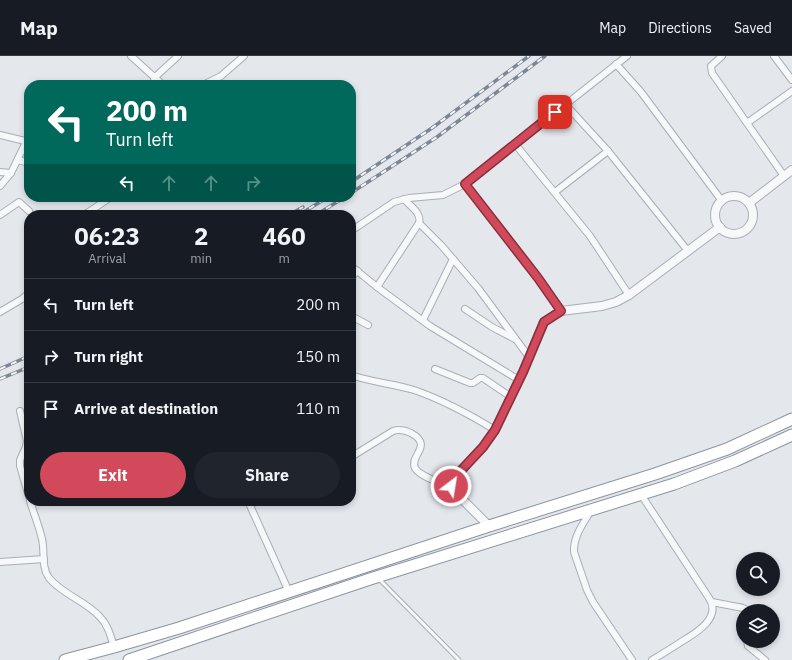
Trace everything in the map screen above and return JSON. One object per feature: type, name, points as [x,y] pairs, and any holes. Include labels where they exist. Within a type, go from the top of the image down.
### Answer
[{"type":"highway","points":[[65,660],[179,628],[489,526],[655,474],[721,451],[792,419]]},
{"type":"highway","points":[[130,660],[377,577],[674,484],[728,464],[792,435]]},
{"type":"street","points":[[131,56],[157,80]]},
{"type":"street","points":[[154,78],[178,56]]},
{"type":"street","points":[[213,80],[221,76],[244,56]]},
{"type":"street","points":[[356,228],[394,202],[404,199],[443,195],[465,184],[626,56]]},
{"type":"street","points":[[722,56],[712,66],[712,73],[784,176]]},
{"type":"street","points":[[774,56],[792,80]]},
{"type":"street","points":[[616,64],[641,92],[722,201]]},
{"type":"street","points":[[747,124],[792,91]]},
{"type":"street","points":[[565,104],[608,151],[688,251]]},
{"type":"street","points":[[0,135],[24,141]]},
{"type":"street","points":[[515,144],[590,236],[629,295]]},
{"type":"street","points":[[0,186],[11,173],[24,149]]},
{"type":"street","points":[[555,192],[608,151]]},
{"type":"street","points":[[18,160],[24,162]]},
{"type":"street","points":[[749,203],[792,170]]},
{"type":"street","points":[[0,172],[11,173]]},
{"type":"street","points":[[465,184],[538,278],[561,311]]},
{"type":"street","points":[[733,196],[740,197],[749,203],[753,217],[748,228],[738,234],[732,234],[726,232],[720,227],[716,218],[716,212],[722,201],[733,196]]},
{"type":"street","points":[[377,287],[420,220],[419,214],[404,199]]},
{"type":"street","points":[[0,215],[19,202],[28,210]]},
{"type":"street","points":[[92,210],[104,202]]},
{"type":"street","points":[[419,223],[478,288],[529,357]]},
{"type":"street","points":[[451,486],[454,478],[483,447],[495,430],[544,322],[561,311],[602,306],[616,302],[629,295],[720,227]]},
{"type":"street","points":[[423,320],[453,260]]},
{"type":"street","points":[[358,271],[377,287],[423,320],[519,380]]},
{"type":"street","points":[[0,312],[24,298]]},
{"type":"street","points":[[465,309],[492,327],[516,340]]},
{"type":"street","points":[[356,319],[368,325]]},
{"type":"street","points":[[435,369],[470,383],[483,378],[511,397]]},
{"type":"street","points":[[356,376],[414,390],[449,404],[495,430]]},
{"type":"street","points":[[20,411],[24,431]]},
{"type":"street","points":[[356,453],[392,431],[398,429],[404,430],[419,439],[421,443],[414,466],[416,470],[423,475],[451,486],[489,526]]},
{"type":"street","points":[[24,455],[20,460],[20,466],[24,480]]},
{"type":"street","points":[[640,494],[712,602],[713,607],[712,613],[704,627],[652,660]]},
{"type":"street","points":[[32,506],[43,541],[44,567],[50,578],[67,593],[100,616],[108,630],[114,647]]},
{"type":"street","points":[[250,506],[289,592]]},
{"type":"street","points":[[592,509],[576,537],[574,552],[587,590],[593,602],[632,660]]},
{"type":"street","points":[[0,562],[44,559]]},
{"type":"street","points":[[712,602],[736,607]]},
{"type":"street","points":[[750,648],[765,660]]},
{"type":"lane","points":[[377,577],[459,660]]},
{"type":"railway","points":[[356,179],[432,128],[529,56]]},
{"type":"railway","points":[[356,190],[437,137],[545,56]]},
{"type":"railway","points":[[307,210],[320,202]]},
{"type":"railway","points":[[324,210],[337,202]]},
{"type":"railway","points":[[298,210],[303,207]]},
{"type":"railway","points":[[0,369],[24,358]]},
{"type":"railway","points":[[0,379],[24,369]]},
{"type":"route","points":[[451,486],[454,478],[483,447],[495,430],[523,372],[540,328],[548,318],[561,311],[538,278],[465,184],[555,112]]}]
